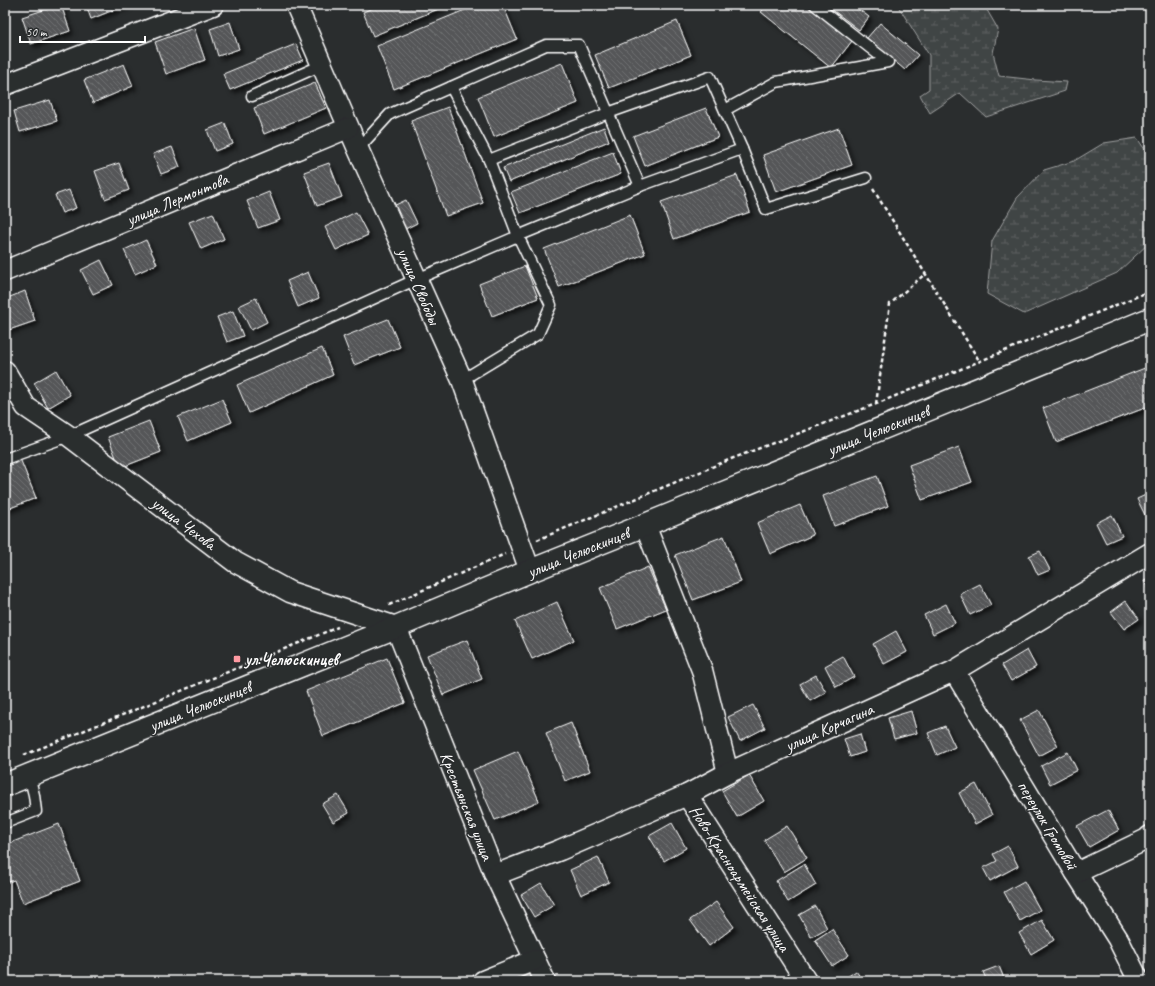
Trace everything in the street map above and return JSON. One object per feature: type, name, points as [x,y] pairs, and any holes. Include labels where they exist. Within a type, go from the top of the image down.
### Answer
[{"type":"main road","name":"улица Челюскинцев","points":[[5,784],[24,766],[396,627],[1150,319]]},
{"type":"street","points":[[5,85],[213,5]]},
{"type":"street","name":"улица Свободы","points":[[296,5],[348,128],[462,380],[530,571]]},
{"type":"street","name":"улица Лермонтова","points":[[5,271],[348,128]]},
{"type":"street","name":"улица Чехова","points":[[5,371],[26,407],[69,436],[236,562],[290,592],[396,627]]},
{"type":"street","points":[[645,526],[702,670],[728,773]]},
{"type":"street","name":"улица Корчагина","points":[[495,875],[560,850],[687,795],[728,773],[954,670],[1150,553]]},
{"type":"street","name":"Крестьянская улица","points":[[396,627],[495,875],[544,981]]},
{"type":"street","name":"переулок Громовой","points":[[954,670],[1076,873],[1118,939],[1138,981]]},
{"type":"street","name":"Ново-Красноармейская улица","points":[[687,795],[806,981]]},
{"type":"street","points":[[1076,873],[1147,839],[1150,836]]},
{"type":"street","points":[[483,981],[534,960]]},
{"type":"lane","points":[[725,110],[776,82],[888,62],[815,5]]},
{"type":"lane","points":[[358,149],[390,114],[546,45],[578,45],[640,186]]},
{"type":"lane","points":[[252,96],[322,65]]},
{"type":"lane","points":[[489,160],[608,113],[710,77],[742,149],[766,209],[866,178]]},
{"type":"lane","points":[[451,87],[489,160],[518,236],[551,305],[538,334],[462,380]]},
{"type":"lane","points":[[5,459],[69,436],[417,279],[518,236],[640,186],[742,149]]},
{"type":"lane","points":[[5,823],[36,811],[34,795],[24,766]]},
{"type":"path","points":[[866,178],[980,362]]},
{"type":"path","points":[[876,404],[890,304],[925,274]]},
{"type":"path","points":[[24,766],[522,546],[731,459],[876,404],[1150,291]]},
{"type":"green space","points":[[894,5],[984,5],[998,29],[993,53],[999,76],[1067,82],[1065,91],[986,117],[960,93],[930,113],[920,95],[929,89],[929,55],[898,6]]},
{"type":"green space","points":[[1137,138],[1150,157],[1150,242],[1117,273],[1024,314],[987,294],[992,241],[1017,198],[1044,170],[1074,161],[1104,143]]},
{"type":"building","points":[[61,5],[70,31],[31,44],[22,17]]},
{"type":"building","points":[[86,5],[126,5],[91,19]]},
{"type":"building","points":[[380,5],[448,5],[373,36],[363,12]]},
{"type":"building","points":[[477,5],[503,5],[517,39],[394,89],[377,46]]},
{"type":"building","points":[[767,5],[806,5],[852,41],[831,68],[761,12]]},
{"type":"building","points":[[826,5],[853,5],[869,17],[859,30]]},
{"type":"building","points":[[677,21],[691,55],[609,88],[595,55]]},
{"type":"building","points":[[230,22],[239,49],[218,56],[210,29]]},
{"type":"building","points":[[880,23],[918,55],[905,70],[867,38]]},
{"type":"building","points":[[194,28],[205,60],[166,74],[155,42]]},
{"type":"building","points":[[296,44],[303,60],[230,90],[223,74]]},
{"type":"building","points":[[562,63],[578,103],[494,137],[478,97]]},
{"type":"building","points":[[124,64],[133,86],[93,103],[84,80]]},
{"type":"building","points":[[315,83],[326,108],[264,134],[254,108]]},
{"type":"building","points":[[50,100],[57,121],[20,132],[14,111]]},
{"type":"building","points":[[448,107],[483,203],[446,216],[411,121]]},
{"type":"building","points":[[706,108],[718,137],[645,166],[633,136]]},
{"type":"building","points":[[225,123],[233,144],[215,151],[207,130]]},
{"type":"building","points":[[604,127],[609,141],[509,182],[503,168]]},
{"type":"building","points":[[839,128],[852,165],[776,192],[763,155]]},
{"type":"building","points":[[172,147],[180,167],[161,174],[153,154]]},
{"type":"building","points":[[613,152],[621,174],[520,213],[511,192]]},
{"type":"building","points":[[119,163],[129,190],[105,199],[95,171]]},
{"type":"building","points":[[329,163],[342,197],[317,206],[304,172]]},
{"type":"building","points":[[737,175],[750,212],[674,239],[661,202]]},
{"type":"building","points":[[69,190],[76,208],[62,213],[55,195]]},
{"type":"building","points":[[269,192],[280,220],[258,228],[247,201]]},
{"type":"building","points":[[406,200],[417,223],[401,231],[389,208]]},
{"type":"building","points":[[356,212],[368,235],[336,250],[325,227]]},
{"type":"building","points":[[213,213],[224,239],[201,249],[189,222]]},
{"type":"building","points":[[630,215],[645,254],[559,287],[544,249]]},
{"type":"building","points":[[146,240],[157,264],[135,274],[124,250]]},
{"type":"building","points":[[101,260],[113,285],[93,294],[81,270]]},
{"type":"building","points":[[525,266],[538,298],[492,316],[479,284]]},
{"type":"building","points":[[308,272],[319,298],[298,307],[287,281]]},
{"type":"building","points":[[25,291],[35,321],[6,331],[5,299]]},
{"type":"building","points":[[256,298],[267,322],[251,330],[239,306]]},
{"type":"building","points":[[233,311],[243,336],[227,342],[217,317]]},
{"type":"building","points":[[388,319],[400,347],[354,365],[343,337]]},
{"type":"building","points":[[322,348],[333,375],[249,413],[237,385]]},
{"type":"building","points":[[1150,366],[1150,406],[1056,442],[1043,408]]},
{"type":"building","points":[[56,370],[70,395],[48,408],[34,383]]},
{"type":"building","points":[[222,399],[232,422],[188,441],[178,417]]},
{"type":"building","points":[[149,421],[161,452],[120,468],[108,437]]},
{"type":"building","points":[[959,447],[972,482],[922,500],[909,465]]},
{"type":"building","points":[[21,461],[36,498],[5,510],[5,467]]},
{"type":"building","points":[[877,476],[888,506],[834,526],[823,496]]},
{"type":"building","points":[[1150,493],[1150,523],[1149,523],[1137,499]]},
{"type":"building","points":[[800,505],[813,535],[770,554],[757,523]]},
{"type":"building","points":[[1112,515],[1122,536],[1106,543],[1096,523]]},
{"type":"building","points":[[724,536],[741,582],[693,600],[675,555]]},
{"type":"building","points":[[1040,551],[1050,570],[1038,575],[1029,556]]},
{"type":"building","points":[[648,567],[666,609],[617,629],[600,588]]},
{"type":"building","points":[[1150,578],[1150,593],[1144,581]]},
{"type":"building","points":[[980,584],[991,605],[970,615],[960,594]]},
{"type":"building","points":[[1126,601],[1139,619],[1124,629],[1111,612]]},
{"type":"building","points":[[557,602],[574,640],[532,659],[515,621]]},
{"type":"building","points":[[946,604],[955,623],[933,634],[924,615]]},
{"type":"building","points":[[896,631],[907,652],[884,664],[873,644]]},
{"type":"building","points":[[467,640],[482,679],[443,695],[427,655]]},
{"type":"building","points":[[1027,650],[1036,667],[1011,681],[1002,665]]},
{"type":"building","points":[[843,656],[854,677],[836,687],[825,666]]},
{"type":"building","points":[[387,658],[405,703],[323,736],[306,691]]},
{"type":"building","points":[[816,675],[826,692],[810,701],[800,684]]},
{"type":"building","points":[[753,705],[765,728],[740,741],[728,717]]},
{"type":"building","points":[[1039,710],[1058,746],[1039,756],[1020,720]]},
{"type":"building","points":[[911,711],[917,733],[894,739],[888,718]]},
{"type":"building","points":[[571,723],[590,771],[565,781],[546,733]]},
{"type":"building","points":[[945,726],[955,747],[937,755],[928,733]]},
{"type":"building","points":[[860,734],[865,752],[850,757],[844,739]]},
{"type":"building","points":[[518,751],[539,801],[495,820],[473,770]]},
{"type":"building","points":[[1068,752],[1077,770],[1050,784],[1041,766]]},
{"type":"building","points":[[749,775],[764,801],[737,817],[722,791]]},
{"type":"building","points":[[976,784],[992,815],[975,824],[959,793]]},
{"type":"building","points":[[338,795],[349,813],[333,822],[322,804]]},
{"type":"building","points":[[1108,810],[1119,830],[1089,847],[1077,826]]},
{"type":"building","points":[[672,823],[686,848],[664,861],[649,836]]},
{"type":"building","points":[[59,824],[80,881],[23,903],[14,880],[5,883],[5,845]]},
{"type":"building","points":[[787,826],[807,858],[784,872],[764,840]]},
{"type":"building","points":[[1008,846],[1018,866],[990,881],[983,868],[997,861],[993,854]]},
{"type":"building","points":[[598,857],[609,882],[581,895],[570,870]]},
{"type":"building","points":[[804,864],[816,885],[788,902],[776,881]]},
{"type":"building","points":[[1024,881],[1040,910],[1020,921],[1004,892]]},
{"type":"building","points":[[541,883],[554,905],[534,917],[521,895]]},
{"type":"building","points":[[716,902],[734,927],[709,946],[690,920]]},
{"type":"building","points":[[815,906],[827,928],[811,937],[799,915]]},
{"type":"building","points":[[1042,920],[1054,940],[1031,954],[1019,933]]},
{"type":"building","points":[[832,929],[849,955],[832,966],[815,940]]},
{"type":"building","points":[[999,966],[1005,981],[987,981],[983,972]]},
{"type":"building","points":[[856,971],[863,981],[841,981]]},
{"type":"place","name":"ул.Челюскинцев","points":[[237,659]]}]
